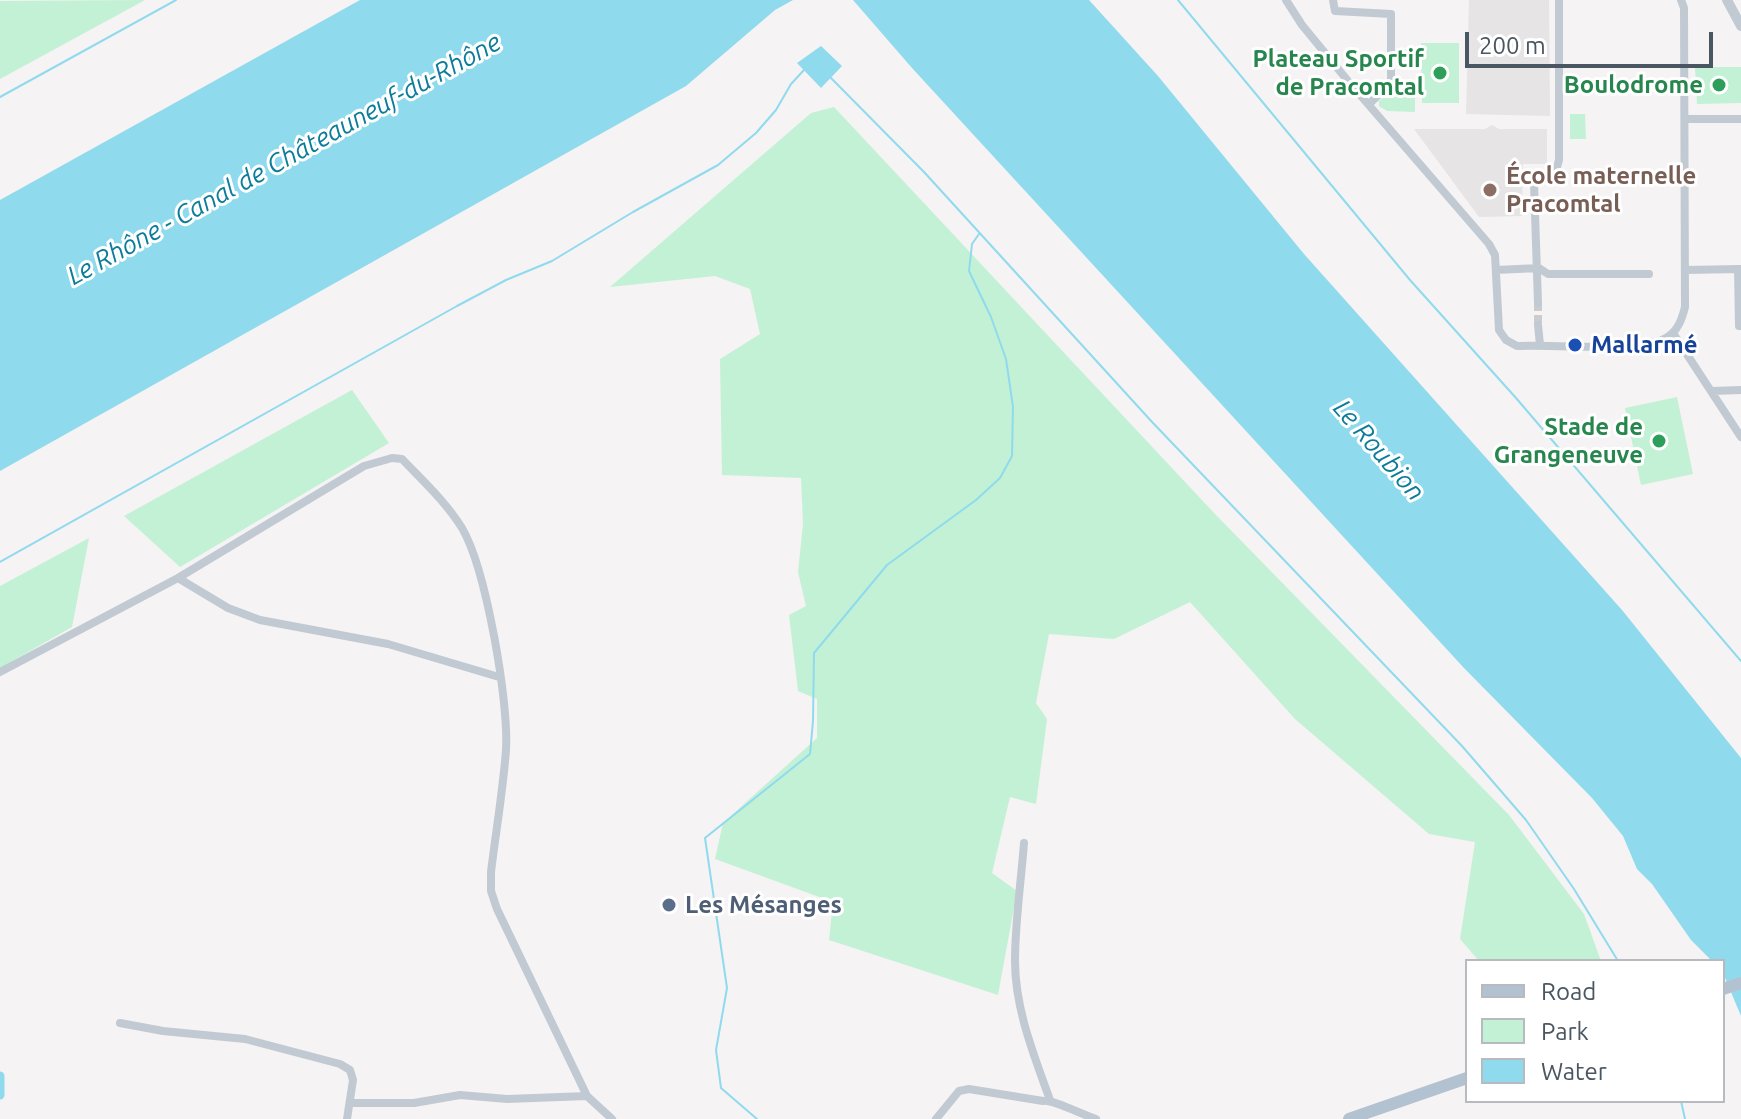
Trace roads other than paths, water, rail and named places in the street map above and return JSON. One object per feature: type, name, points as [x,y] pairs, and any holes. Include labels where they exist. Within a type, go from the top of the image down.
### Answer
[{"type":"main road","points":[[1349,1119],[1465,1079]]},
{"type":"street","points":[[1286,0],[1302,25],[1489,244],[1495,255],[1499,330],[1506,340],[1517,346],[1652,345],[1673,333],[1682,321],[1685,307],[1685,119],[1684,8],[1681,0]]},
{"type":"street","points":[[1333,0],[1335,11],[1391,14],[1391,83],[1369,104]]},
{"type":"street","points":[[1538,303],[1534,184],[1536,177],[1556,171],[1559,160],[1559,0]]},
{"type":"street","points":[[1727,0],[1741,26]]},
{"type":"street","points":[[1685,119],[1741,119]]},
{"type":"street","points":[[1496,270],[1539,268],[1548,274],[1649,274]]},
{"type":"street","points":[[1685,270],[1739,269],[1741,326]]},
{"type":"street","points":[[1538,325],[1540,345]]},
{"type":"street","points":[[1673,333],[1741,437]]},
{"type":"street","points":[[1712,391],[1741,390]]},
{"type":"street","points":[[0,672],[178,578],[364,466],[392,458],[402,459],[451,512],[464,531],[487,601],[506,751],[491,891],[587,1096],[612,1119]]},
{"type":"street","points":[[178,578],[228,608],[260,620],[388,644],[499,677]]},
{"type":"street","points":[[1024,843],[1015,960],[1017,987],[1021,1013],[1050,1100]]},
{"type":"street","points":[[120,1023],[163,1031],[245,1039],[340,1064],[350,1070],[353,1080],[347,1119]]},
{"type":"street","points":[[936,1119],[959,1091],[969,1089],[1050,1100],[1096,1119]]},
{"type":"street","points":[[350,1103],[414,1103],[460,1095],[507,1099],[587,1096]]},
{"type":"water","name":"Le Rhône - Canal de Châteauneuf-du-Rhône","points":[[360,0],[793,0],[775,10],[686,86],[0,471],[0,200]]},
{"type":"water","name":"Le Roubion","points":[[853,0],[1089,0],[1158,76],[1304,254],[1622,610],[1741,758],[1741,1016],[1725,978],[1725,959],[1710,959],[1691,940],[1652,884],[1637,869],[1623,836],[1592,798],[1464,668]]},
{"type":"water","points":[[821,46],[842,66],[821,88],[797,63]]},
{"type":"waterway","points":[[0,97],[176,0]]},
{"type":"waterway","points":[[1178,0],[1410,280],[1516,398],[1741,661]]},
{"type":"waterway","points":[[0,562],[457,306],[506,280],[552,261],[718,165],[756,133],[804,70]]},
{"type":"waterway","points":[[830,77],[924,172],[1153,423],[1462,746],[1526,820],[1574,889],[1617,959]]},
{"type":"waterway","points":[[757,1119],[721,1088],[716,1050],[727,988],[705,838],[810,754],[814,653],[887,565],[976,500],[1000,478],[1012,456],[1013,407],[1006,359],[991,317],[969,271],[972,244],[979,234]]},
{"type":"waterway","points":[[0,1076],[0,1095]]},
{"type":"waterway","points":[[1681,1103],[1685,1119]]},
{"type":"tunnel","points":[[1538,303],[1538,325]]},
{"type":"place","name":"Plateau Sportif de Pracomtal","points":[[1440,73]]},
{"type":"place","name":"Boulodrome","points":[[1719,85]]},
{"type":"place","name":"École maternelle Pracomtal","points":[[1490,190]]},
{"type":"place","name":"Mallarmé","points":[[1575,345]]},
{"type":"place","name":"Stade de Grangeneuve","points":[[1659,441]]},
{"type":"place","name":"Les Mésanges","points":[[669,905]]}]
